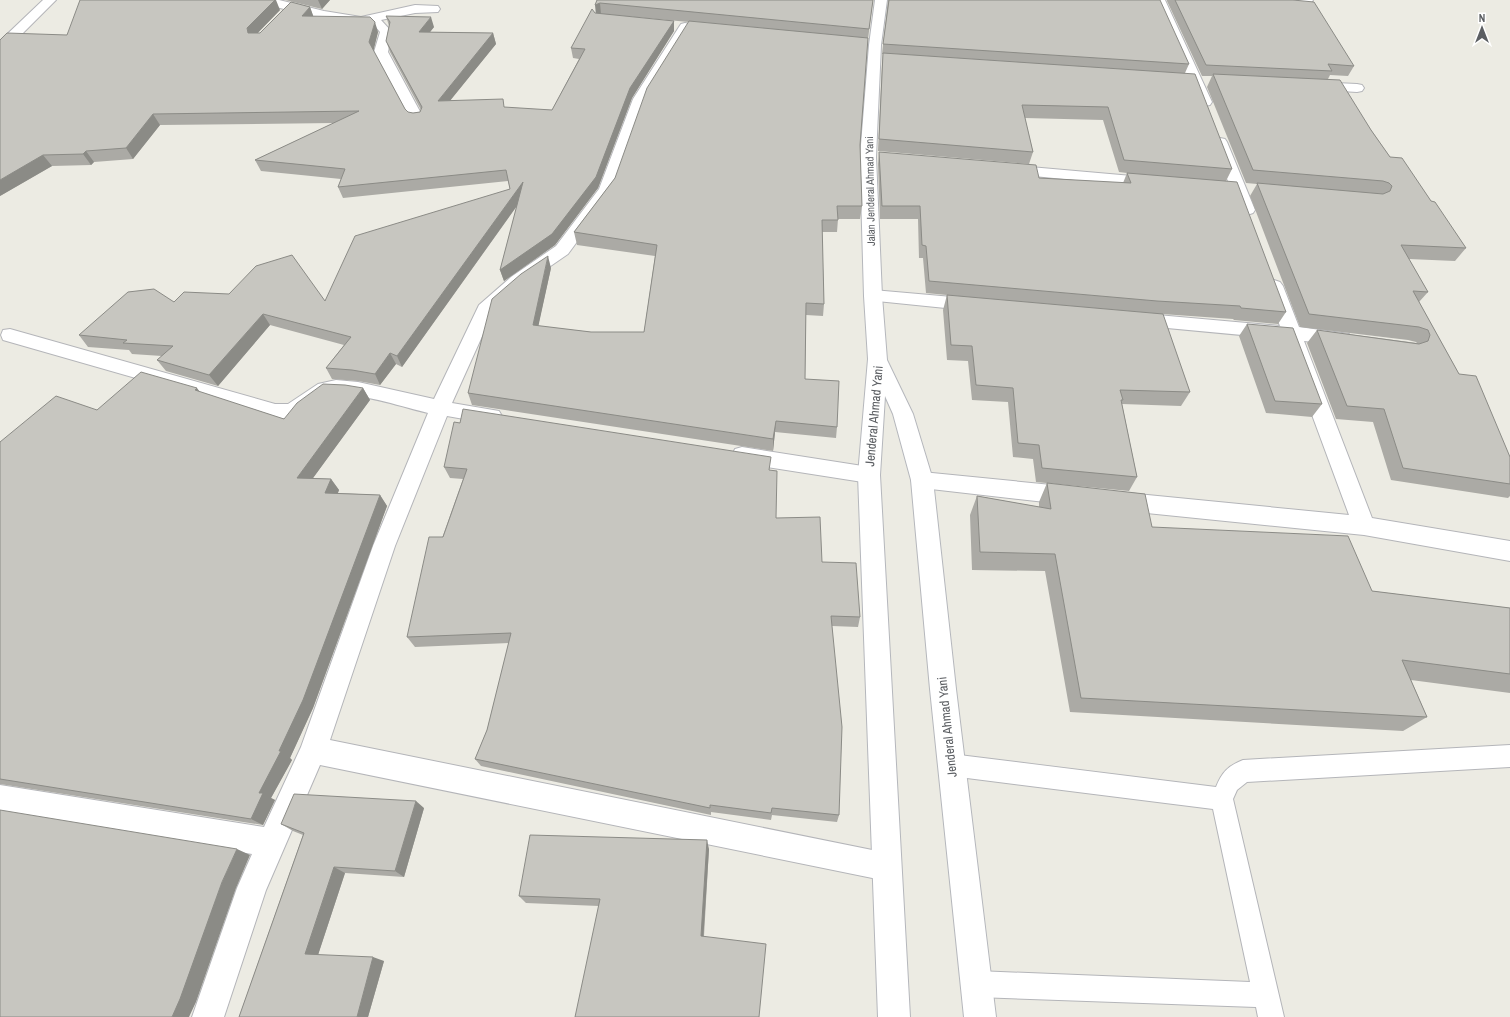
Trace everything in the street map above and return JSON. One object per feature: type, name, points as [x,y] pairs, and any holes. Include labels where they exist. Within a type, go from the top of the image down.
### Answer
[{"type":"street","points":[[0,48],[50,0]]},
{"type":"street","points":[[264,0],[324,15],[379,23],[386,32],[381,52],[417,119]]},
{"type":"street","name":"Jalan Jenderal Ahmad Yani","points":[[878,359],[873,296],[868,157],[874,52],[881,0]]},
{"type":"street","points":[[1159,0],[1196,80],[1252,224]]},
{"type":"street","points":[[281,18],[292,7]]},
{"type":"street","points":[[363,20],[416,9],[434,9]]},
{"type":"street","points":[[208,1017],[252,888],[313,750],[384,546],[440,408],[485,309],[517,281],[562,250],[607,190],[640,99],[685,27]]},
{"type":"street","points":[[859,43],[890,60]]},
{"type":"street","points":[[1304,85],[1357,88]]},
{"type":"street","points":[[868,157],[883,159]]},
{"type":"street","points":[[991,168],[1169,184]]},
{"type":"street","points":[[1270,273],[1364,526]]},
{"type":"street","points":[[873,296],[991,306]]},
{"type":"street","points":[[1118,318],[1292,333],[1362,342]]},
{"type":"street","points":[[10,335],[275,411],[292,412],[325,389],[336,387],[358,389],[440,408],[510,419]]},
{"type":"street","name":"Jenderal Ahmad Yani","points":[[878,359],[869,475],[894,1017]]},
{"type":"street","name":"Jenderal Ahmad Yani","points":[[878,359],[903,414],[922,480],[951,765],[980,1017]]},
{"type":"street","points":[[721,452],[869,475]]},
{"type":"street","points":[[922,480],[1364,526],[1510,551]]},
{"type":"street","points":[[313,750],[887,867]]},
{"type":"street","points":[[0,798],[273,843]]},
{"type":"lane","points":[[977,984],[1268,1006],[1222,799],[1229,782],[1244,770],[1510,756]]},
{"type":"lane","points":[[951,765],[1222,799]]},
{"type":"building","points":[[80,0],[275,0],[247,28],[248,33],[260,33],[291,2],[310,7],[302,16],[370,17],[375,22],[369,42],[405,109],[408,112],[413,113],[420,112],[422,107],[386,41],[390,22],[386,16],[431,17],[419,32],[493,33],[438,101],[503,99],[504,107],[552,110],[585,49],[571,48],[592,9],[595,13],[674,21],[630,88],[596,177],[552,234],[500,270],[523,182],[397,356],[390,353],[375,374],[326,368],[351,337],[263,314],[209,375],[157,360],[173,346],[123,343],[127,340],[79,335],[128,292],[154,289],[174,302],[184,292],[229,294],[256,266],[292,255],[325,301],[355,236],[510,189],[506,170],[338,187],[345,169],[255,160],[359,111],[153,114],[126,148],[86,151],[83,154],[43,155],[0,180],[0,40],[7,33],[67,35]]},
{"type":"building","points":[[597,0],[873,0],[869,29],[600,3],[595,5]]},
{"type":"building","points":[[889,0],[1160,0],[1189,64],[883,44]]},
{"type":"building","points":[[1175,0],[1293,0],[1314,2],[1354,66],[1328,64],[1332,71],[1206,65]]},
{"type":"building","points":[[689,21],[868,38],[860,145],[862,206],[837,206],[838,220],[822,220],[824,304],[806,303],[805,379],[839,381],[837,427],[776,421],[773,439],[468,393],[492,299],[521,274],[548,256],[533,325],[591,332],[644,332],[657,245],[574,232],[615,178],[647,88]]},
{"type":"building","points":[[883,53],[1195,74],[1232,169],[1124,160],[1108,107],[1022,105],[1033,152],[879,139]]},
{"type":"building","points":[[1213,74],[1340,80],[1371,130],[1390,157],[1402,158],[1431,201],[1435,202],[1466,248],[1401,245],[1428,292],[1413,291],[1459,374],[1476,376],[1510,457],[1510,484],[1403,468],[1384,409],[1347,406],[1317,330],[1419,344],[1428,341],[1430,335],[1428,330],[1419,327],[1309,314],[1257,183],[1383,194],[1390,191],[1392,186],[1383,181],[1253,170]]},
{"type":"building","points":[[879,152],[1036,165],[1039,178],[1131,183],[1127,173],[1237,182],[1286,312],[1241,308],[1240,306],[1157,301],[929,281],[926,246],[922,245],[920,206],[882,206]]},
{"type":"building","points":[[947,295],[1163,314],[1190,392],[1120,390],[1137,477],[1042,468],[1039,445],[1018,443],[1013,388],[976,385],[972,346],[951,345]]},
{"type":"building","points":[[1247,324],[1293,328],[1322,404],[1275,401]]},
{"type":"building","points":[[141,372],[197,388],[195,390],[284,419],[297,403],[323,384],[363,388],[297,478],[331,479],[325,493],[380,495],[303,700],[279,751],[281,751],[259,793],[263,793],[251,819],[0,779],[0,442],[56,396],[97,410]]},
{"type":"building","points":[[463,409],[771,457],[769,470],[777,471],[776,518],[820,517],[822,562],[856,563],[860,617],[831,616],[842,727],[839,815],[772,808],[771,813],[710,805],[710,808],[475,759],[487,730],[511,633],[407,637],[429,537],[443,537],[467,469],[444,467],[454,422],[460,423]]},
{"type":"building","points":[[1047,483],[1145,494],[1152,527],[1348,536],[1372,591],[1510,608],[1510,674],[1402,660],[1427,717],[1081,698],[1055,554],[980,552],[977,496],[1051,509]]},
{"type":"building","points":[[294,794],[416,801],[395,871],[334,867],[305,954],[373,957],[357,1017],[239,1017],[304,833],[281,824]]},
{"type":"building","points":[[0,810],[237,849],[222,882],[180,999],[172,1017],[0,1017]]},
{"type":"building","points":[[530,835],[707,840],[701,936],[766,944],[759,1017],[575,1017],[600,899],[519,896]]}]
